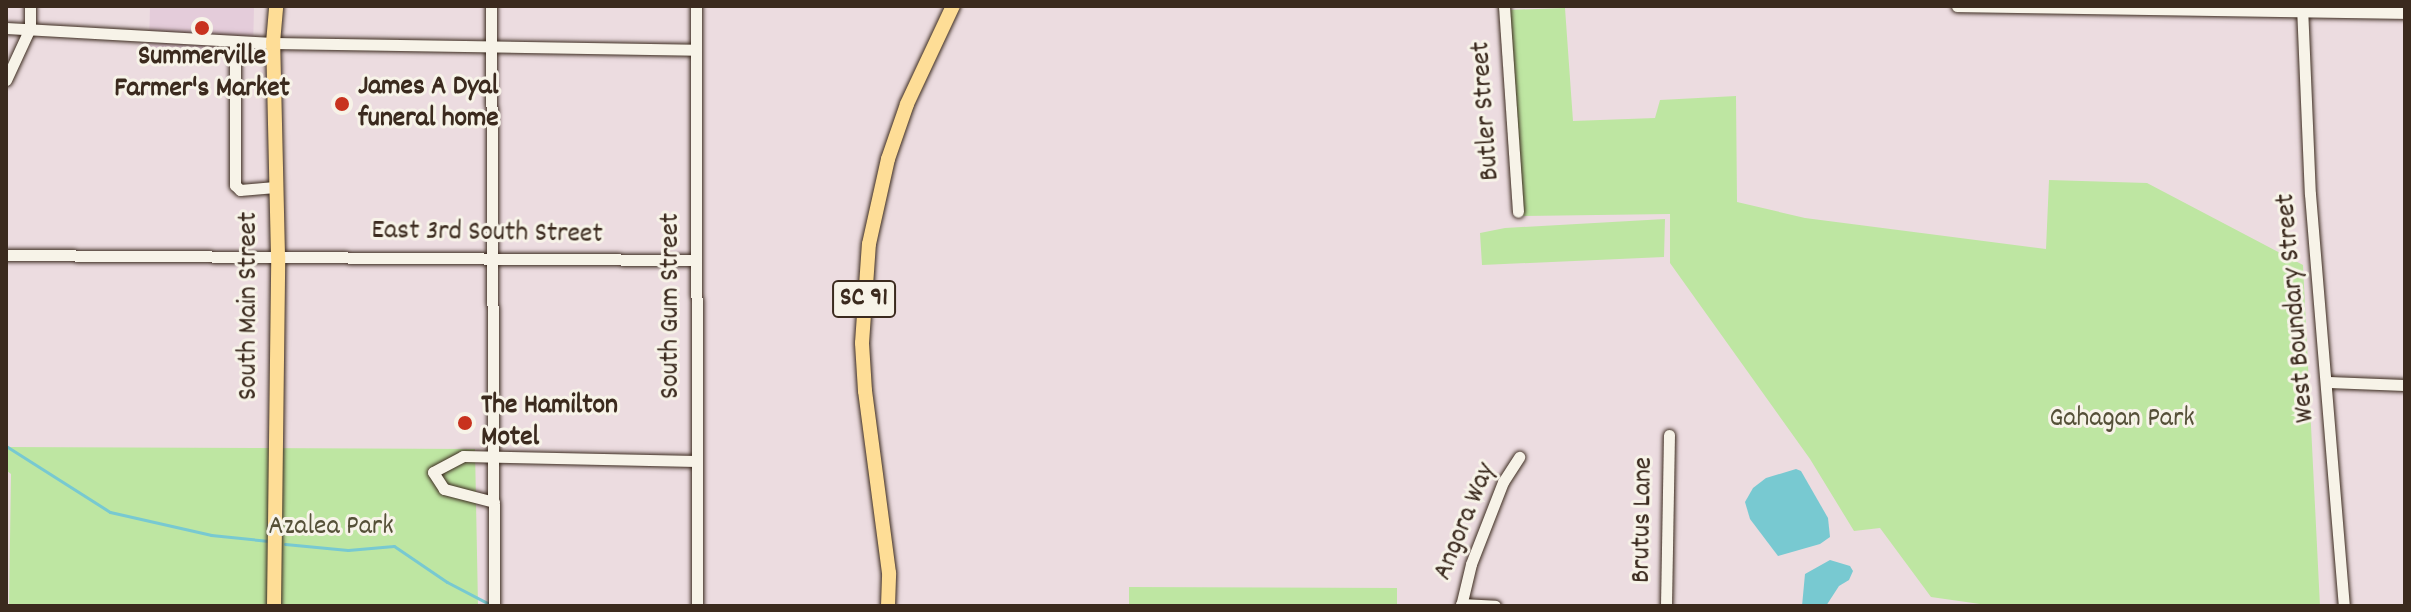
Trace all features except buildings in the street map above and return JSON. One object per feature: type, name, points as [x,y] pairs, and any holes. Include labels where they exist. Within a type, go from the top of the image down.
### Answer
[{"type":"main road","name":"South Main Street","points":[[274,606],[278,256],[273,43],[276,6]]},
{"type":"main road","name":"SC 91","points":[[888,606],[889,573],[863,359],[869,244],[888,159],[907,104],[953,6]]},
{"type":"street","points":[[6,80],[30,28],[30,6]]},
{"type":"street","points":[[491,6],[494,606]]},
{"type":"street","name":"South Gum Street","points":[[696,6],[697,606]]},
{"type":"street","name":"Butler Street","points":[[1504,6],[1518,212]]},
{"type":"street","points":[[1957,6],[2302,8],[2405,13]]},
{"type":"street","name":"West Boundary Street","points":[[2302,8],[2310,194],[2328,382],[2344,606]]},
{"type":"street","points":[[6,28],[273,43],[696,50]]},
{"type":"street","points":[[235,41],[235,185],[240,190],[275,187]]},
{"type":"street","name":"East 3rd South Street","points":[[6,255],[696,260]]},
{"type":"street","points":[[2328,382],[2405,385]]},
{"type":"street","name":"Brutus Lane","points":[[1666,606],[1669,435]]},
{"type":"street","points":[[494,502],[444,489],[433,472],[463,456],[696,461]]},
{"type":"street","name":"Angora Way","points":[[1461,605],[1471,564],[1503,482],[1519,457]]},
{"type":"street","points":[[1461,605],[1495,606]]},
{"type":"shaded area","name":"Summerville Farmer's Market","points":[[150,6],[254,6],[253,52],[149,50]]},
{"type":"green space","name":"Gahagan Park","points":[[1565,8],[1573,121],[1655,118],[1660,100],[1736,96],[1737,202],[1805,218],[2046,249],[2049,180],[2147,183],[2303,265],[2320,606],[1994,606],[1931,597],[1880,528],[1854,531],[1810,459],[1670,263],[1670,214],[1515,216],[1508,10]]},
{"type":"green space","points":[[1665,219],[1664,257],[1482,265],[1480,233],[1505,228]]},
{"type":"green space","name":"Azalea Park","points":[[6,447],[475,449],[478,606],[9,606],[11,474],[6,470]]},
{"type":"green space","points":[[1129,587],[1397,588],[1397,606],[1129,606]]},
{"type":"water","points":[[1796,469],[1801,471],[1828,518],[1830,537],[1820,544],[1778,556],[1750,519],[1745,502],[1753,488],[1766,478]]},
{"type":"water","points":[[1830,560],[1850,566],[1853,571],[1849,580],[1839,586],[1826,606],[1802,606],[1805,574]]},
{"type":"waterway","points":[[6,446],[110,512],[211,535],[269,541]]},
{"type":"waterway","points":[[285,544],[348,550],[394,546],[447,582],[491,605]]},
{"type":"place","name":"Summerville Farmer's Market","points":[[202,28]]},
{"type":"place","name":"James A Dyal funeral home","points":[[342,104]]},
{"type":"place","name":"The Hamilton Motel","points":[[465,423]]}]
